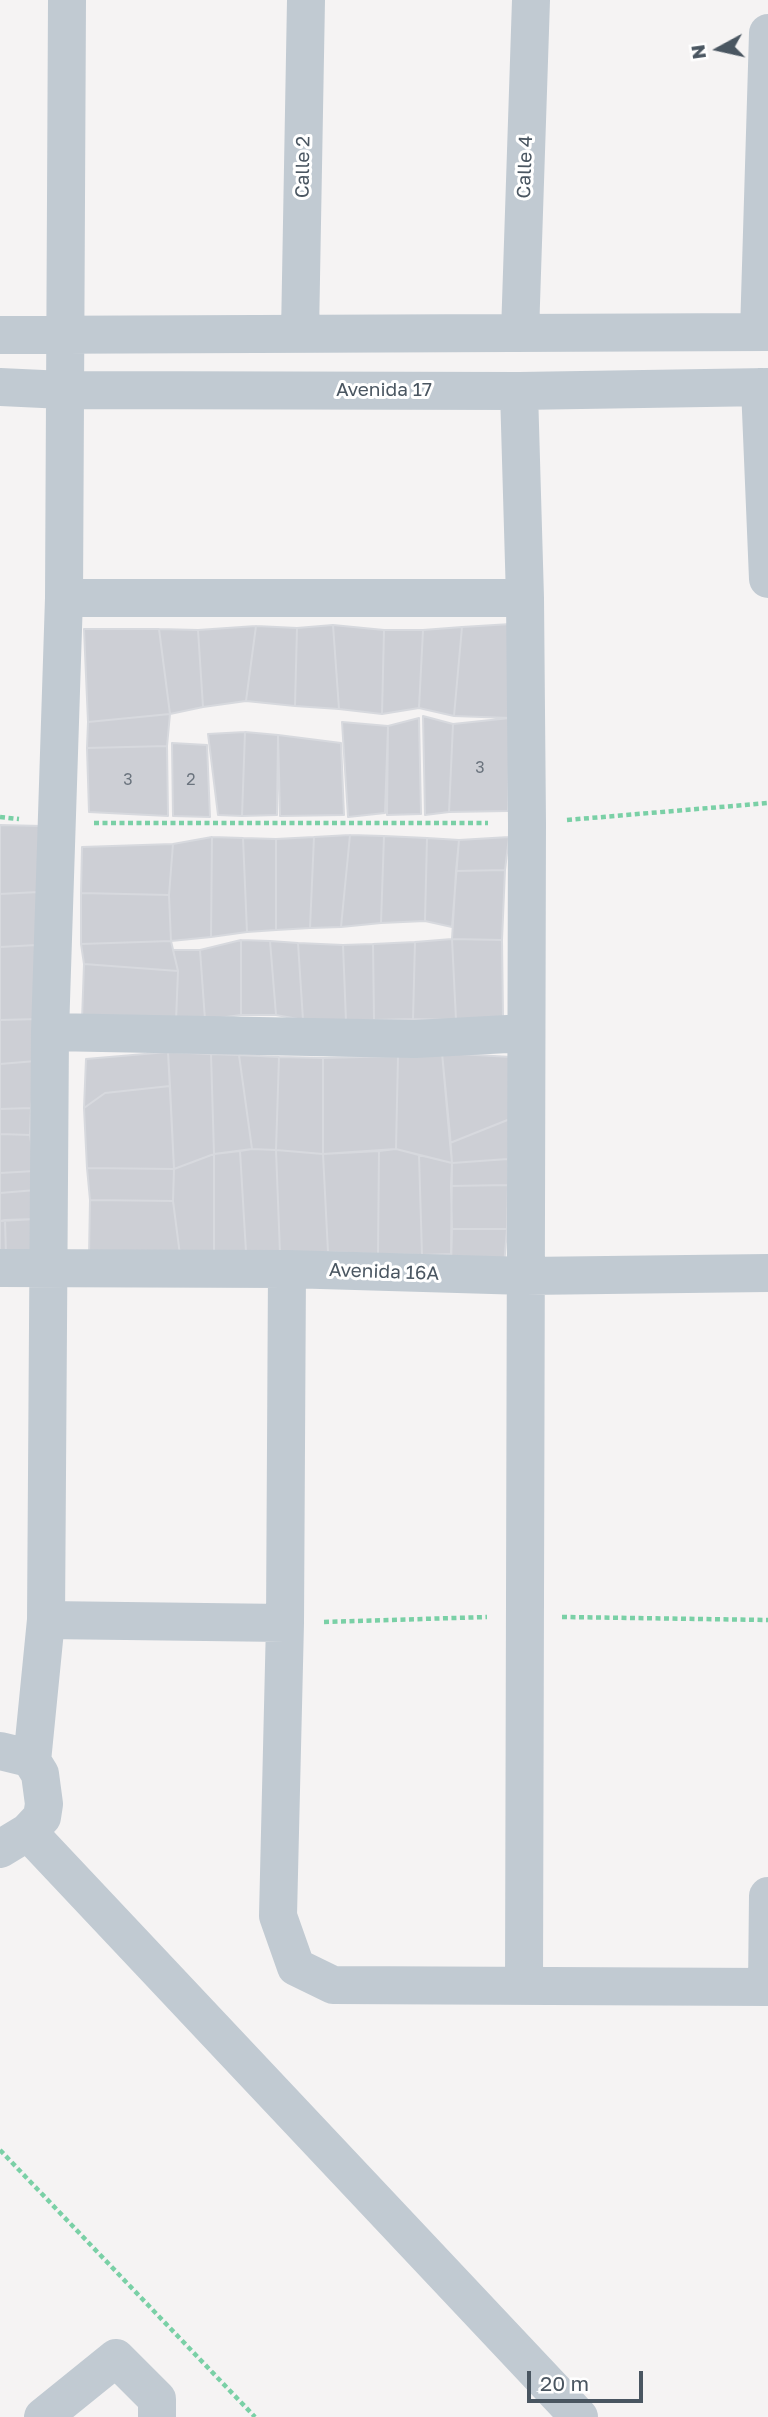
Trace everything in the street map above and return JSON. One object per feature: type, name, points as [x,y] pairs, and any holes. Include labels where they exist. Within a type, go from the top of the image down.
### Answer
[{"type":"street","points":[[67,0],[64,598],[50,1032],[46,1620],[16,1756],[40,1774],[44,1804],[42,1817],[14,1841],[579,2417]]},
{"type":"street","name":"Calle 2","points":[[300,334],[306,0]]},
{"type":"street","name":"Calle 4","points":[[520,333],[531,0]]},
{"type":"street","points":[[0,335],[764,332],[768,33]]},
{"type":"street","name":"Avenida 17","points":[[0,387],[64,390],[519,391],[764,387]]},
{"type":"street","points":[[764,387],[768,579]]},
{"type":"street","points":[[519,391],[525,597],[527,823],[524,1986]]},
{"type":"street","points":[[64,598],[525,597]]},
{"type":"street","points":[[50,1032],[415,1039],[526,1033]]},
{"type":"street","name":"Avenida 16A","points":[[0,1268],[287,1269],[526,1276],[768,1273]]},
{"type":"street","points":[[287,1269],[285,1623],[278,1916],[296,1967],[333,1985],[767,1987],[768,1896]]},
{"type":"street","points":[[46,1620],[285,1623]]},
{"type":"street","points":[[43,2417],[116,2358],[157,2399],[157,2417]]},
{"type":"path","points":[[0,817],[57,823],[527,823],[768,803]]},
{"type":"path","points":[[0,2150],[255,2417]]},
{"type":"building","points":[[511,624],[510,718],[454,716],[462,627]]},
{"type":"building","points":[[333,625],[384,630],[382,714],[339,709]]},
{"type":"building","points":[[333,625],[339,709],[295,706],[297,628]]},
{"type":"building","points":[[256,626],[297,628],[295,706],[246,701]]},
{"type":"building","points":[[256,626],[246,701],[203,707],[198,630]]},
{"type":"building","points":[[462,627],[454,716],[419,708],[423,630]]},
{"type":"building","points":[[84,629],[159,629],[170,714],[88,722]]},
{"type":"building","points":[[159,629],[198,630],[203,707],[170,714]]},
{"type":"building","points":[[384,630],[423,630],[419,708],[382,714]]},
{"type":"building","points":[[170,714],[167,746],[87,748],[88,722]]},
{"type":"building","points":[[423,716],[453,724],[449,812],[425,815]]},
{"type":"building","points":[[419,718],[421,814],[387,815],[388,726]]},
{"type":"building","points":[[510,718],[508,811],[449,812],[453,724]]},
{"type":"building","points":[[342,722],[388,726],[385,813],[348,817]]},
{"type":"building","points":[[245,732],[242,816],[218,815],[208,734]]},
{"type":"building","points":[[245,732],[278,735],[277,815],[242,816]]},
{"type":"building","points":[[278,735],[341,743],[344,815],[280,816]]},
{"type":"building","points":[[172,743],[207,745],[210,817],[173,816]]},
{"type":"building","points":[[167,746],[168,816],[89,812],[87,748]]},
{"type":"building","points":[[0,825],[42,826],[38,892],[0,894]]},
{"type":"building","points":[[350,835],[341,927],[310,928],[314,837]]},
{"type":"building","points":[[350,835],[384,836],[381,923],[341,927]]},
{"type":"building","points":[[384,836],[427,838],[425,921],[381,923]]},
{"type":"building","points":[[212,837],[211,937],[171,941],[169,895],[173,844]]},
{"type":"building","points":[[212,837],[243,838],[247,932],[211,937]]},
{"type":"building","points":[[314,837],[310,928],[276,930],[276,839]]},
{"type":"building","points":[[509,837],[505,870],[456,871],[459,840]]},
{"type":"building","points":[[243,838],[276,839],[276,930],[247,932]]},
{"type":"building","points":[[427,838],[459,840],[452,927],[425,921]]},
{"type":"building","points":[[173,844],[169,895],[81,893],[82,847]]},
{"type":"building","points":[[505,870],[502,940],[452,939],[456,871]]},
{"type":"building","points":[[38,892],[37,945],[0,947],[0,894]]},
{"type":"building","points":[[81,893],[169,895],[171,941],[81,944]]},
{"type":"building","points":[[452,939],[502,940],[503,1017],[456,1020]]},
{"type":"building","points":[[452,939],[456,1020],[413,1019],[415,942]]},
{"type":"building","points":[[241,940],[270,941],[276,1015],[241,1015]]},
{"type":"building","points":[[241,940],[241,1015],[205,1020],[200,950]]},
{"type":"building","points":[[171,941],[178,971],[84,964],[81,944]]},
{"type":"building","points":[[270,941],[298,943],[303,1020],[276,1015]]},
{"type":"building","points":[[415,942],[413,1019],[374,1020],[373,944]]},
{"type":"building","points":[[298,943],[343,945],[346,1021],[303,1020]]},
{"type":"building","points":[[373,944],[374,1020],[346,1021],[343,945]]},
{"type":"building","points":[[37,945],[39,1019],[0,1020],[0,947]]},
{"type":"building","points":[[173,950],[200,950],[205,1020],[176,1021],[178,971]]},
{"type":"building","points":[[84,964],[178,971],[176,1021],[82,1020]]},
{"type":"building","points":[[39,1019],[36,1061],[0,1064],[0,1020]]},
{"type":"building","points":[[168,1052],[170,1086],[105,1093],[84,1108],[86,1059]]},
{"type":"building","points":[[168,1052],[211,1054],[214,1154],[174,1169]]},
{"type":"building","points":[[442,1053],[452,1163],[396,1149],[398,1056]]},
{"type":"building","points":[[442,1053],[511,1057],[510,1119],[450,1143]]},
{"type":"building","points":[[211,1054],[239,1055],[252,1149],[214,1154]]},
{"type":"building","points":[[239,1055],[279,1057],[276,1150],[252,1149]]},
{"type":"building","points":[[398,1056],[396,1149],[323,1154],[323,1058]]},
{"type":"building","points":[[279,1057],[323,1058],[323,1154],[276,1150]]},
{"type":"building","points":[[36,1061],[31,1108],[0,1109],[0,1064]]},
{"type":"building","points":[[170,1086],[174,1169],[87,1168],[84,1108],[105,1093]]},
{"type":"building","points":[[31,1108],[30,1135],[0,1134],[0,1109]]},
{"type":"building","points":[[510,1119],[508,1159],[452,1163],[450,1143]]},
{"type":"building","points":[[0,1134],[30,1135],[35,1171],[0,1173]]},
{"type":"building","points":[[396,1149],[419,1155],[422,1255],[378,1254],[379,1151]]},
{"type":"building","points":[[276,1150],[280,1253],[246,1252],[240,1151]]},
{"type":"building","points":[[276,1150],[323,1154],[328,1252],[280,1253]]},
{"type":"building","points":[[240,1151],[246,1252],[214,1254],[214,1154]]},
{"type":"building","points":[[379,1151],[378,1254],[328,1252],[323,1154]]},
{"type":"building","points":[[214,1154],[214,1254],[180,1255],[173,1201],[174,1169]]},
{"type":"building","points":[[419,1155],[452,1163],[451,1254],[422,1255]]},
{"type":"building","points":[[508,1159],[508,1185],[451,1186],[452,1163]]},
{"type":"building","points":[[87,1168],[174,1169],[173,1201],[90,1200]]},
{"type":"building","points":[[35,1171],[36,1190],[0,1193],[0,1173]]},
{"type":"building","points":[[508,1185],[507,1229],[452,1229],[451,1186]]},
{"type":"building","points":[[36,1190],[36,1219],[0,1221],[0,1193]]},
{"type":"building","points":[[90,1200],[173,1201],[180,1255],[89,1256]]},
{"type":"building","points":[[36,1219],[37,1252],[6,1255],[5,1220]]},
{"type":"building","points":[[5,1220],[6,1255],[0,1255],[0,1221]]},
{"type":"building","points":[[452,1229],[507,1229],[504,1266],[451,1266]]}]
